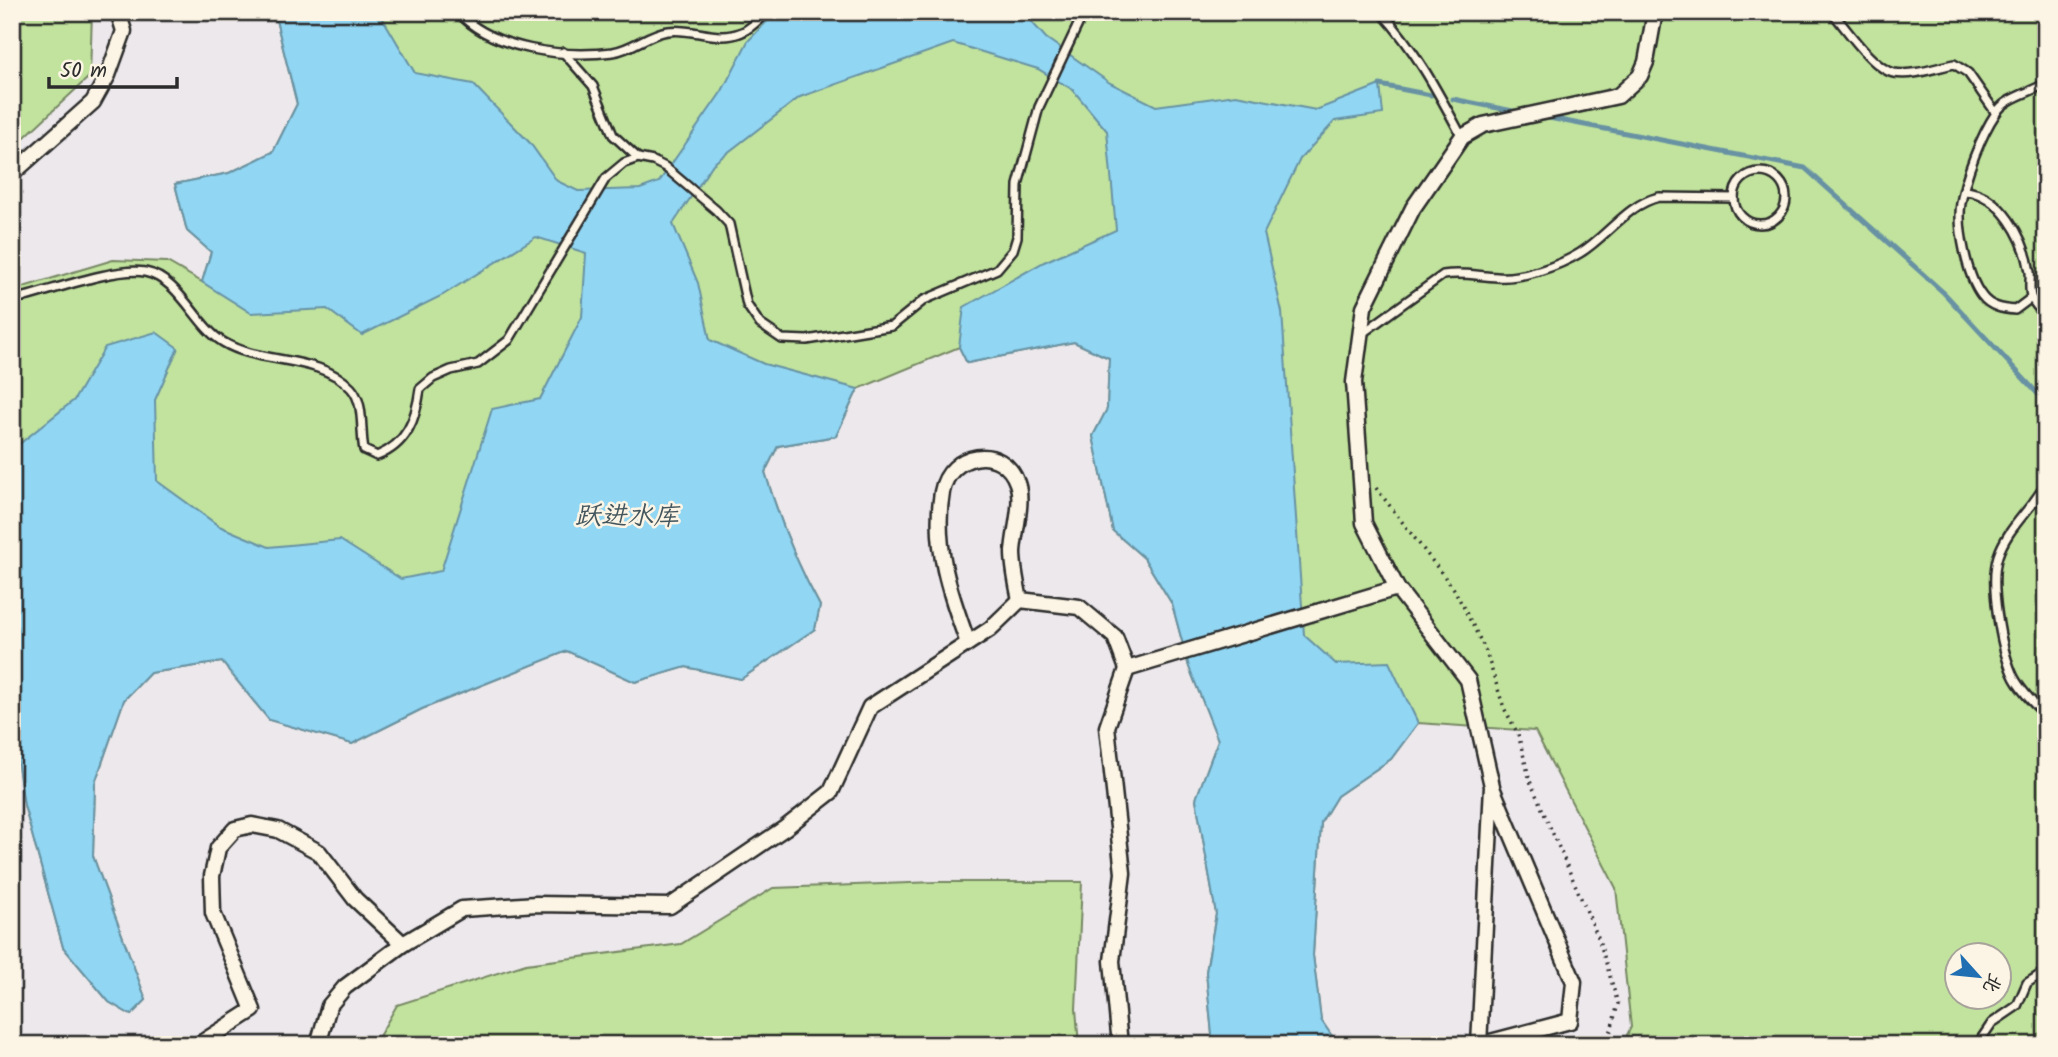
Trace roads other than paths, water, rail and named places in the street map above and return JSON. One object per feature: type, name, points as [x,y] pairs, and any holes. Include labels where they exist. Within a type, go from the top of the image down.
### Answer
[{"type":"street","points":[[12,174],[93,102],[108,75],[124,31],[118,12]]},
{"type":"street","points":[[1492,786],[1479,1045],[1570,1021],[1574,1005],[1574,982],[1492,786],[1468,680],[1397,588],[1364,523],[1354,382],[1364,307],[1413,208],[1462,137],[1483,125],[1618,96],[1640,76],[1646,62],[1655,12]]},
{"type":"street","points":[[968,643],[948,587],[940,544],[942,492],[949,472],[965,460],[992,457],[1011,468],[1019,487],[1013,555],[1020,600]]},
{"type":"street","points":[[1127,669],[1397,588]]},
{"type":"street","points":[[1020,600],[1079,607],[1115,637],[1127,669],[1107,727],[1123,873],[1112,961],[1120,1045]]},
{"type":"street","points":[[318,1045],[329,1006],[345,987],[403,944],[462,909],[536,904],[670,906],[785,828],[831,792],[870,707],[990,629],[1020,600]]},
{"type":"street","points":[[198,1045],[253,1010],[219,933],[213,912],[212,876],[218,848],[235,829],[252,825],[278,830],[318,852],[355,899],[403,944]]},
{"type":"lane","points":[[457,12],[479,30],[511,44],[563,52],[615,52],[663,31],[676,30],[718,36],[743,32],[767,12]]},
{"type":"lane","points":[[1381,12],[1404,37],[1437,87],[1462,137]]},
{"type":"lane","points":[[1832,12],[1869,57],[1891,72],[1911,73],[1954,64],[1968,73],[1996,113]]},
{"type":"lane","points":[[563,52],[593,86],[613,135],[638,159],[666,167],[729,224],[747,305],[768,332],[782,339],[807,340],[892,326],[924,300],[997,269],[1013,250],[1017,237],[1018,185],[1039,107],[1082,15]]},
{"type":"lane","points":[[2031,298],[2015,310],[2001,309],[1982,296],[1970,268],[1960,228],[1970,166],[1996,113],[2007,101],[2046,83]]},
{"type":"lane","points":[[12,297],[25,297],[118,272],[146,272],[168,285],[220,341],[246,354],[311,366],[352,389],[359,402],[364,450],[377,457],[405,439],[420,389],[442,374],[478,363],[509,340],[557,264],[606,178],[624,163],[638,159]]},
{"type":"lane","points":[[1761,172],[1769,174],[1782,184],[1786,201],[1778,216],[1763,224],[1746,220],[1740,214],[1734,198],[1739,183],[1745,176],[1761,172]]},
{"type":"lane","points":[[1965,191],[1976,192],[1995,205],[2017,231],[2029,270],[2031,298],[2046,316]]},
{"type":"lane","points":[[1360,335],[1443,275],[1459,273],[1499,278],[1515,276],[1579,254],[1637,205],[1649,199],[1734,198]]},
{"type":"lane","points":[[2046,483],[2035,504],[2008,534],[1998,557],[1995,595],[2013,676],[2046,716]]},
{"type":"lane","points":[[1977,1045],[1992,1023],[2017,1006],[2027,983],[2046,971]]},
{"type":"water","name":"跃进水库","points":[[274,12],[379,12],[415,73],[473,84],[530,143],[557,181],[578,191],[640,189],[659,182],[722,91],[748,41],[776,12],[1029,12],[1030,20],[1046,38],[1110,83],[1156,106],[1236,95],[1316,110],[1380,85],[1383,114],[1335,121],[1300,159],[1264,233],[1282,312],[1304,635],[1336,664],[1389,662],[1418,723],[1391,759],[1337,796],[1321,822],[1313,955],[1321,1020],[1338,1045],[1213,1045],[1206,972],[1216,914],[1196,799],[1218,740],[1189,667],[1172,604],[1144,558],[1113,531],[1093,436],[1107,409],[1109,358],[1074,342],[967,363],[959,347],[964,307],[1044,262],[1116,230],[1107,131],[1073,90],[1038,69],[953,43],[800,97],[713,164],[673,224],[698,283],[710,340],[764,364],[858,389],[836,436],[778,446],[765,472],[789,540],[820,606],[815,629],[741,679],[686,667],[635,682],[567,651],[422,709],[352,744],[269,720],[222,662],[150,673],[124,700],[95,783],[93,856],[146,1000],[131,1015],[109,1002],[63,947],[24,805],[12,726],[12,450],[74,400],[105,347],[156,332],[178,348],[155,400],[157,481],[219,526],[269,547],[340,540],[401,579],[441,571],[492,409],[540,399],[582,317],[586,253],[536,237],[443,295],[362,335],[327,309],[251,313],[202,282],[211,252],[187,231],[175,184],[229,173],[273,152],[297,104]]},
{"type":"waterway","points":[[1380,85],[1431,95]]},
{"type":"waterway","points":[[1453,99],[1518,112]]},
{"type":"waterway","points":[[1544,117],[1805,168],[1944,293],[2038,394],[2046,396]]}]
